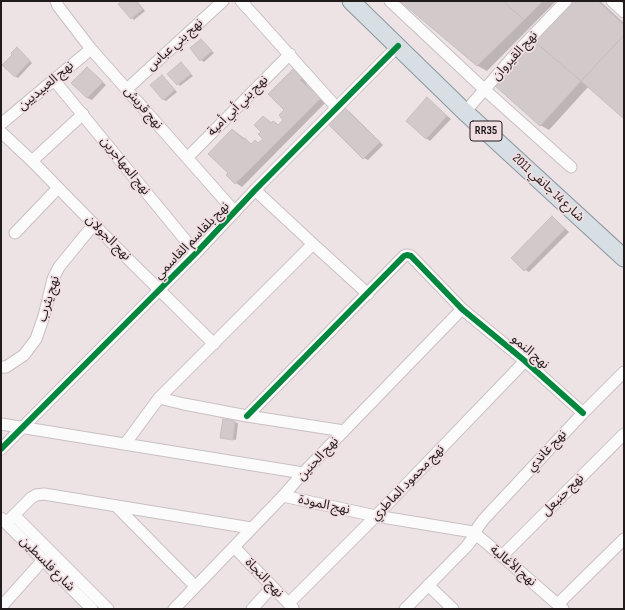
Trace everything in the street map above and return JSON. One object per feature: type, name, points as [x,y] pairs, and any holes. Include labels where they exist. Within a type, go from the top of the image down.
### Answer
[{"type":"main road","name":"شارع 14 جانفي 2011","points":[[351,1],[465,112],[624,258]]},
{"type":"street","name":"نهج قريش","points":[[56,1],[58,6],[91,49],[235,212]]},
{"type":"street","name":"نهج بني عباس","points":[[127,89],[223,1]]},
{"type":"street","points":[[241,1],[337,108]]},
{"type":"street","points":[[390,1],[485,90],[571,167]]},
{"type":"street","name":"نهج القيروان","points":[[465,112],[518,51],[566,1]]},
{"type":"street","points":[[612,1],[624,12]]},
{"type":"street","name":"نهج بلقاسم القاسمي","points":[[1,449],[196,253],[398,46]]},
{"type":"street","name":"نهج العبيديين","points":[[1,124],[91,49]]},
{"type":"street","name":"نهج بني أبي أمية","points":[[187,158],[290,54]]},
{"type":"street","name":"نهج المهاجرين","points":[[54,80],[196,253]]},
{"type":"street","points":[[32,161],[83,114]]},
{"type":"street","name":"نهج الجولان","points":[[1,132],[32,161],[214,344]]},
{"type":"street","points":[[15,233],[58,188]]},
{"type":"street","points":[[256,190],[368,294]]},
{"type":"street","name":"نهج يثرب","points":[[1,367],[6,367],[24,356],[36,339],[44,316],[53,279],[59,267],[94,224]]},
{"type":"street","points":[[125,444],[159,398],[313,244]]},
{"type":"street","name":"نهج النمو","points":[[247,416],[404,256],[411,256],[462,308],[525,361],[582,413]]},
{"type":"street","name":"نهج الحنين","points":[[174,609],[462,308]]},
{"type":"street","name":"نهج محمود الماطري","points":[[291,606],[525,361]]},
{"type":"street","name":"نهج غاندي","points":[[405,609],[466,547],[484,519],[582,413],[624,372]]},
{"type":"street","points":[[159,398],[247,416],[344,430]]},
{"type":"street","points":[[1,424],[303,473]]},
{"type":"street","name":"نهج حنبعل","points":[[502,556],[624,434]]},
{"type":"street","points":[[3,520],[14,514],[31,498],[36,495],[44,494],[251,528]]},
{"type":"street","name":"نهج المودة","points":[[283,496],[376,516],[459,529]]},
{"type":"street","points":[[117,507],[195,586]]},
{"type":"street","points":[[14,514],[108,609]]},
{"type":"street","name":"شارع فلسطين","points":[[3,520],[90,608]]},
{"type":"street","name":"نهج الأغالبة","points":[[459,529],[475,534],[561,607]]},
{"type":"street","points":[[561,607],[624,539]]},
{"type":"street","name":"نهج النجاة","points":[[234,547],[291,606]]},
{"type":"street","points":[[5,604],[43,560]]},
{"type":"street","points":[[428,585],[453,609]]},
{"type":"street","points":[[252,609],[272,587]]},
{"type":"building","points":[[122,1],[136,1],[143,9],[131,19],[118,4]]},
{"type":"building","points":[[400,1],[503,1],[524,20],[477,66]]},
{"type":"building","points":[[503,1],[543,1],[524,20]]},
{"type":"building","points":[[572,1],[598,1],[624,25],[624,35],[581,81],[535,42]]},
{"type":"building","points":[[624,35],[624,119],[581,81]]},
{"type":"building","points":[[201,39],[212,51],[200,61],[190,48]]},
{"type":"building","points":[[535,42],[581,81],[540,126],[494,85]]},
{"type":"building","points":[[17,47],[30,61],[15,77],[2,65],[12,55],[11,53]]},
{"type":"building","points":[[181,62],[191,74],[177,85],[167,74]]},
{"type":"building","points":[[87,67],[103,82],[87,98],[71,83]]},
{"type":"building","points":[[294,68],[304,77],[300,80],[312,91],[314,89],[322,97],[235,184],[226,175],[228,173],[208,154],[232,129],[251,144],[255,140],[258,143],[263,139],[258,134],[261,132],[254,125],[263,116],[271,123],[273,121],[278,125],[283,120],[279,115],[284,110],[268,94]]},
{"type":"building","points":[[162,75],[175,90],[163,100],[150,85]]},
{"type":"building","points":[[427,97],[447,116],[426,139],[406,121]]},
{"type":"building","points":[[345,108],[380,142],[363,159],[329,125]]},
{"type":"building","points":[[552,216],[565,229],[524,271],[511,258]]},
{"type":"building","points":[[223,419],[235,421],[233,440],[220,438]]},
{"type":"cycle path","points":[[1,449],[196,253],[255,190],[398,46]]},
{"type":"cycle path","points":[[247,416],[404,256],[407,255],[411,256],[462,309],[525,361],[583,413]]}]
